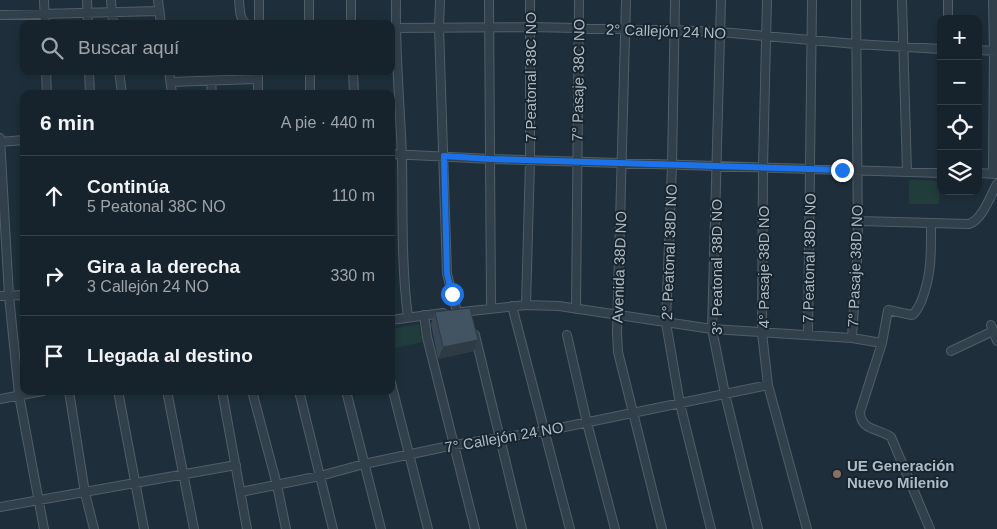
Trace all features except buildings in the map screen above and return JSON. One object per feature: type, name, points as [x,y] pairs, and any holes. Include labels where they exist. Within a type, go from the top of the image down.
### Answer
[{"type":"street","points":[[44,0],[45,20]]},
{"type":"street","points":[[87,0],[88,20]]},
{"type":"street","points":[[111,0],[112,20]]},
{"type":"street","points":[[158,0],[160,20]]},
{"type":"street","points":[[239,0],[242,20]]},
{"type":"street","points":[[258,20],[259,0]]},
{"type":"street","points":[[309,0],[309,20]]},
{"type":"street","points":[[351,0],[351,20]]},
{"type":"street","points":[[394,20],[396,0]]},
{"type":"street","points":[[440,0],[439,27],[447,274],[457,312]]},
{"type":"street","points":[[488,0],[491,307]]},
{"type":"street","name":"7 Peatonal 38C NO","points":[[526,305],[530,160],[530,0]]},
{"type":"street","name":"7° Pasaje 38C NO","points":[[576,309],[579,0]]},
{"type":"street","name":"Avenida 38D NO","points":[[626,0],[618,352],[662,529]]},
{"type":"street","name":"2° Peatonal 38D NO","points":[[675,0],[672,165],[666,323],[680,404],[711,529]]},
{"type":"street","name":"3° Peatonal 38D NO","points":[[721,0],[712,329],[725,394],[758,529]]},
{"type":"street","name":"4° Pasaje 38D NO","points":[[767,0],[762,333],[768,385],[807,529]]},
{"type":"street","name":"7 Peatonal 38D NO","points":[[808,335],[812,0]]},
{"type":"street","points":[[856,0],[856,44]]},
{"type":"street","points":[[902,0],[906,172]]},
{"type":"street","points":[[948,0],[948,15]]},
{"type":"street","points":[[982,173],[995,174],[996,51],[993,0]]},
{"type":"street","points":[[0,15],[159,12]]},
{"type":"street","name":"2° Callejón 24 NO","points":[[395,28],[529,27],[674,30],[720,32],[856,44],[937,48]]},
{"type":"street","name":"7° Pasaje 38D NO","points":[[852,338],[858,245],[856,44]]},
{"type":"street","points":[[982,50],[996,51]]},
{"type":"street","points":[[395,56],[402,154],[404,290],[408,317]]},
{"type":"street","points":[[46,75],[47,90]]},
{"type":"street","points":[[89,75],[90,90]]},
{"type":"street","points":[[120,75],[121,90]]},
{"type":"street","points":[[169,75],[171,90]]},
{"type":"street","points":[[170,82],[211,82],[258,75],[258,90]]},
{"type":"street","points":[[310,75],[310,90]]},
{"type":"street","points":[[353,75],[354,90]]},
{"type":"street","points":[[211,82],[212,90]]},
{"type":"street","points":[[0,138],[4,296],[19,395],[44,529]]},
{"type":"street","points":[[0,142],[20,140]]},
{"type":"street","points":[[395,154],[490,159],[937,173]]},
{"type":"street","points":[[858,221],[973,223],[997,184]]},
{"type":"street","points":[[930,529],[891,437],[865,425],[860,420],[860,412],[882,343],[888,310],[912,315],[916,312],[923,296],[930,274],[931,223]]},
{"type":"street","points":[[4,296],[20,295]]},
{"type":"street","points":[[512,306],[570,529]]},
{"type":"street","points":[[395,319],[491,307],[559,306],[712,329],[852,338],[882,343]]},
{"type":"street","points":[[470,311],[472,321]]},
{"type":"street","points":[[424,315],[427,338],[475,529]]},
{"type":"street","points":[[951,351],[992,328],[997,341]]},
{"type":"street","points":[[474,330],[522,529]]},
{"type":"street","points":[[567,335],[587,423],[615,529]]},
{"type":"street","name":"7° Callejón 24 NO","points":[[241,492],[454,445],[587,423],[768,385]]},
{"type":"street","points":[[0,399],[19,395]]},
{"type":"street","points":[[70,395],[94,529]]},
{"type":"street","points":[[119,395],[144,529]]},
{"type":"street","points":[[168,395],[194,529]]},
{"type":"street","points":[[223,395],[247,529]]},
{"type":"street","points":[[253,395],[277,485],[286,529]]},
{"type":"street","points":[[300,395],[333,529]]},
{"type":"street","points":[[347,395],[381,529]]},
{"type":"street","points":[[394,395],[428,529]]},
{"type":"street","points":[[0,507],[236,466]]},
{"type":"green space","points":[[909,180],[937,181],[939,204],[909,204]]},
{"type":"green space","points":[[419,324],[422,342],[395,348],[395,328]]},
{"type":"place","name":"UE Generación Nuevo Milenio","points":[[837,474]]},
{"type":"route","points":[[452,294],[447,274],[444,156],[842,170]]}]
